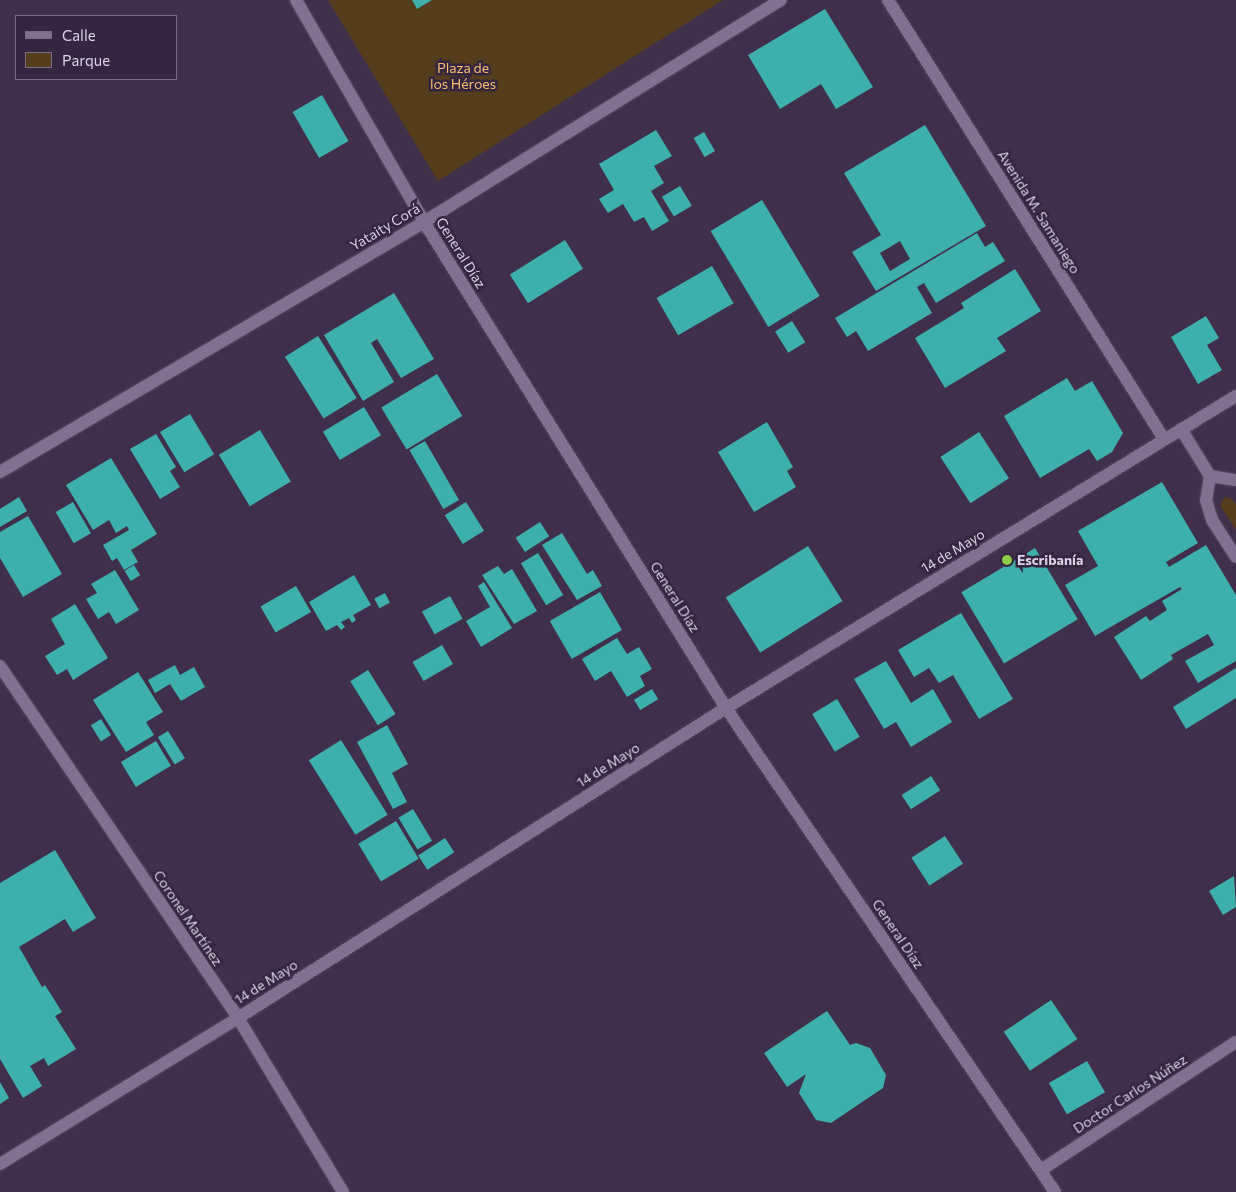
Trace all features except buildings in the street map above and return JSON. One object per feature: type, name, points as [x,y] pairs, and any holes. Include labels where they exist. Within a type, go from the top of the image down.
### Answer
[{"type":"street","name":"General Díaz","points":[[296,0],[424,222],[726,708],[1055,1192]]},
{"type":"street","name":"Yataity Corá","points":[[0,472],[424,222],[780,0]]},
{"type":"street","name":"Avenida M. Samaniego","points":[[888,0],[1164,439]]},
{"type":"street","name":"14 de Mayo","points":[[0,1164],[238,1018],[726,708],[1236,396]]},
{"type":"street","points":[[1181,429],[1210,476],[1206,500],[1212,520],[1236,557]]},
{"type":"street","points":[[1210,476],[1236,480]]},
{"type":"street","name":"Coronel Martínez","points":[[0,666],[238,1018],[342,1192]]},
{"type":"street","name":"Doctor Carlos Núñez","points":[[1041,1170],[1236,1042]]},
{"type":"green space","name":"Plaza de los Héroes","points":[[328,0],[723,0],[438,181]]},
{"type":"green space","points":[[1225,497],[1230,498],[1236,504],[1236,530],[1221,507]]},
{"type":"place","name":"Escribanía","points":[[1007,560]]}]
